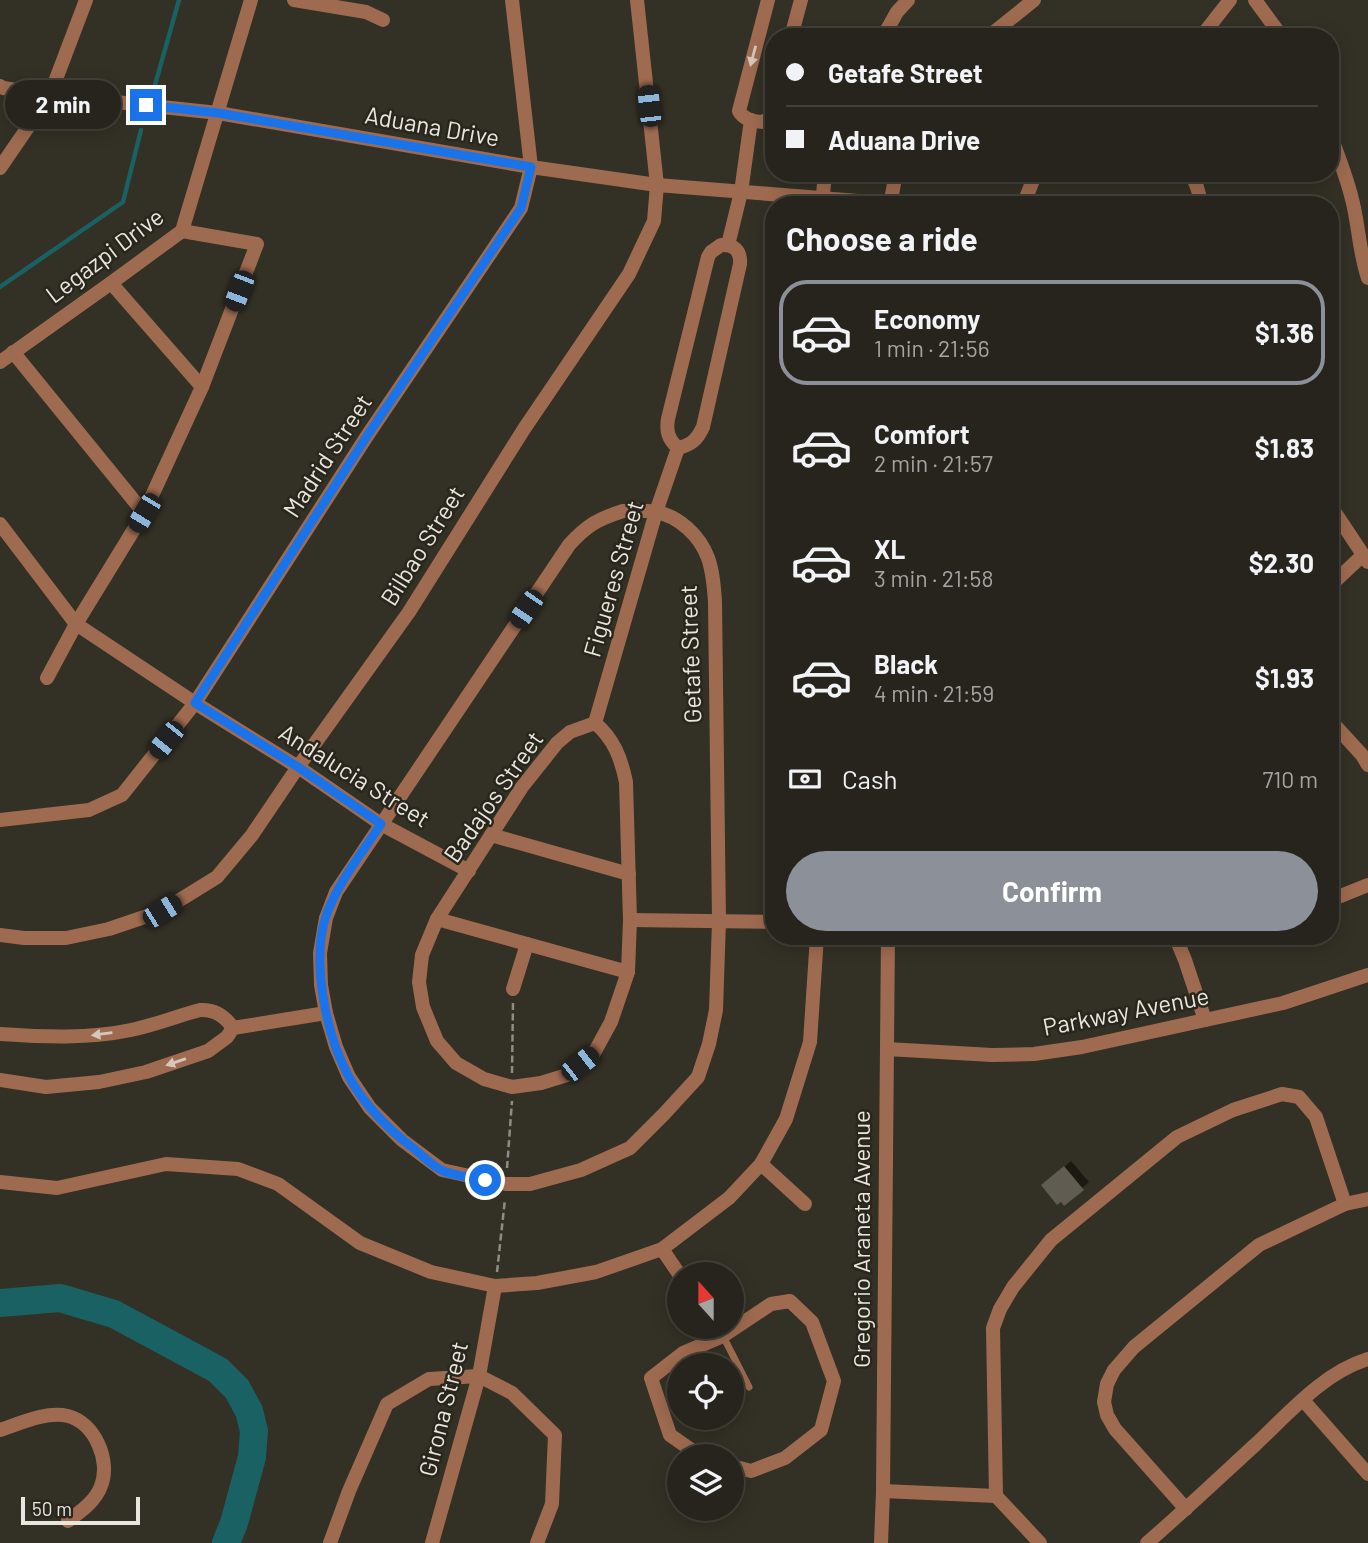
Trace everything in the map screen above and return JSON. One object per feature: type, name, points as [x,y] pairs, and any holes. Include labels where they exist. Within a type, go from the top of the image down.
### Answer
[{"type":"street","points":[[0,168],[50,94],[86,0]]},
{"type":"street","name":"Legazpi Drive","points":[[0,362],[181,231],[251,0]]},
{"type":"street","points":[[294,0],[366,12],[383,20]]},
{"type":"street","name":"Madrid Street","points":[[0,820],[89,810],[122,795],[195,703],[367,436],[521,208],[531,167],[512,0]]},
{"type":"street","name":"Bilbao Street","points":[[0,934],[24,938],[66,938],[110,929],[162,911],[217,877],[252,835],[409,612],[524,429],[629,274],[654,220],[657,185],[637,0]]},
{"type":"street","points":[[765,121],[742,116],[739,109],[768,0]]},
{"type":"street","points":[[794,28],[801,0]]},
{"type":"street","points":[[888,28],[908,0]]},
{"type":"street","points":[[999,28],[1034,0]]},
{"type":"street","points":[[1208,28],[1230,0]]},
{"type":"street","points":[[1255,0],[1275,28]]},
{"type":"street","name":"Aduana Drive","points":[[0,86],[218,113],[531,167],[657,185],[777,196]]},
{"type":"street","points":[[728,244],[741,192],[751,120]]},
{"type":"street","points":[[1339,159],[1354,208],[1368,278]]},
{"type":"street","points":[[47,678],[76,624],[144,513],[202,387],[257,244],[181,231]]},
{"type":"street","points":[[728,244],[738,252],[740,264],[703,427],[693,442],[678,448],[669,437],[667,428],[678,379],[708,257],[717,247],[728,244]]},
{"type":"street","points":[[111,283],[202,387]]},
{"type":"street","points":[[13,352],[144,513]]},
{"type":"street","name":"Figueres Street","points":[[595,723],[656,512],[678,448]]},
{"type":"street","name":"Getafe Street","points":[[622,511],[656,512],[679,521],[697,538],[708,557],[715,602],[719,922],[716,1010],[709,1044],[698,1077],[630,1149],[581,1170],[530,1184],[506,1184],[442,1170],[402,1140],[370,1108],[349,1077],[336,1047],[321,985],[320,953],[326,918],[336,892],[569,545],[584,529],[603,518],[622,511]]},
{"type":"street","points":[[1339,518],[1366,559],[1339,579]]},
{"type":"street","name":"Andalucia Street","points":[[0,524],[76,624],[298,767],[381,824],[469,872]]},
{"type":"street","name":"Badajos Street","points":[[595,723],[606,732],[613,743],[622,762],[626,782],[630,920],[628,972],[611,1022],[594,1053],[567,1075],[541,1083],[512,1087],[485,1079],[456,1063],[437,1041],[423,1007],[419,982],[422,955],[437,919],[522,787],[570,732],[595,723]]},
{"type":"street","points":[[1339,730],[1368,765]]},
{"type":"street","points":[[491,835],[629,874]]},
{"type":"street","points":[[1339,897],[1368,885]]},
{"type":"street","points":[[437,919],[628,972]]},
{"type":"street","points":[[630,920],[765,922]]},
{"type":"street","points":[[513,989],[527,944]]},
{"type":"street","points":[[0,1182],[57,1188],[166,1164],[237,1169],[278,1184],[360,1243],[431,1272],[495,1286],[537,1283],[596,1272],[662,1249],[729,1198],[761,1164],[786,1119],[810,1042],[816,945]]},
{"type":"street","name":"Gregorio Araneta Avenue","points":[[881,1543],[888,945]]},
{"type":"street","points":[[1179,945],[1205,1020]]},
{"type":"street","name":"Parkway Avenue","points":[[887,1049],[992,1055],[1034,1054],[1082,1047],[1283,1003],[1368,975]]},
{"type":"street","points":[[0,1034],[46,1037],[95,1035],[133,1030],[209,1009],[219,1013],[233,1028]]},
{"type":"street","points":[[0,1080],[46,1087],[99,1082],[208,1051],[227,1037],[233,1028],[326,1013]]},
{"type":"street","points":[[1040,1543],[996,1496],[993,1328],[1013,1287],[1051,1240],[1177,1137],[1233,1110],[1282,1094],[1299,1097],[1316,1117],[1345,1205]]},
{"type":"street","points":[[761,1164],[805,1204]]},
{"type":"street","points":[[1186,1509],[1115,1429],[1107,1415],[1104,1402],[1107,1384],[1114,1370],[1134,1347],[1259,1245],[1345,1205],[1368,1199]]},
{"type":"street","points":[[662,1249],[671,1262]]},
{"type":"street","name":"Girona Street","points":[[432,1543],[479,1376],[495,1286]]},
{"type":"street","points":[[744,1318],[771,1304],[790,1301],[812,1322],[834,1381],[821,1430],[785,1458],[751,1471],[744,1469]]},
{"type":"street","points":[[683,1444],[670,1435],[651,1378],[707,1339]]},
{"type":"street","points":[[1147,1543],[1303,1400],[1332,1377],[1368,1359]]},
{"type":"street","points":[[330,1543],[349,1491],[387,1404],[429,1379],[479,1376],[512,1393],[555,1435],[552,1504],[537,1543]]},
{"type":"street","points":[[1303,1400],[1368,1474]]},
{"type":"street","points":[[0,1430],[53,1415],[71,1417],[88,1427],[105,1464],[101,1486],[90,1504],[68,1521]]},
{"type":"street","points":[[883,1491],[996,1496]]},
{"type":"lane","points":[[724,1339],[749,1387]]},
{"type":"path","points":[[495,1286],[506,1184],[512,1087],[513,989]]},
{"type":"building","points":[[1064,1166],[1084,1190],[1064,1206],[1061,1202],[1057,1205],[1041,1185]]},
{"type":"waterway","points":[[153,92],[179,0]]},
{"type":"waterway","points":[[0,287],[123,202],[141,130]]},
{"type":"waterway","points":[[0,1303],[60,1298],[114,1314],[218,1370],[237,1389],[249,1411],[254,1431],[252,1457],[226,1543]]},
{"type":"route","points":[[146,105],[218,113],[531,167],[521,208],[367,436],[195,703],[298,767],[381,824],[336,892],[326,918],[320,953],[321,985],[326,1013],[349,1077],[370,1108],[402,1140],[442,1170],[485,1180]]}]
